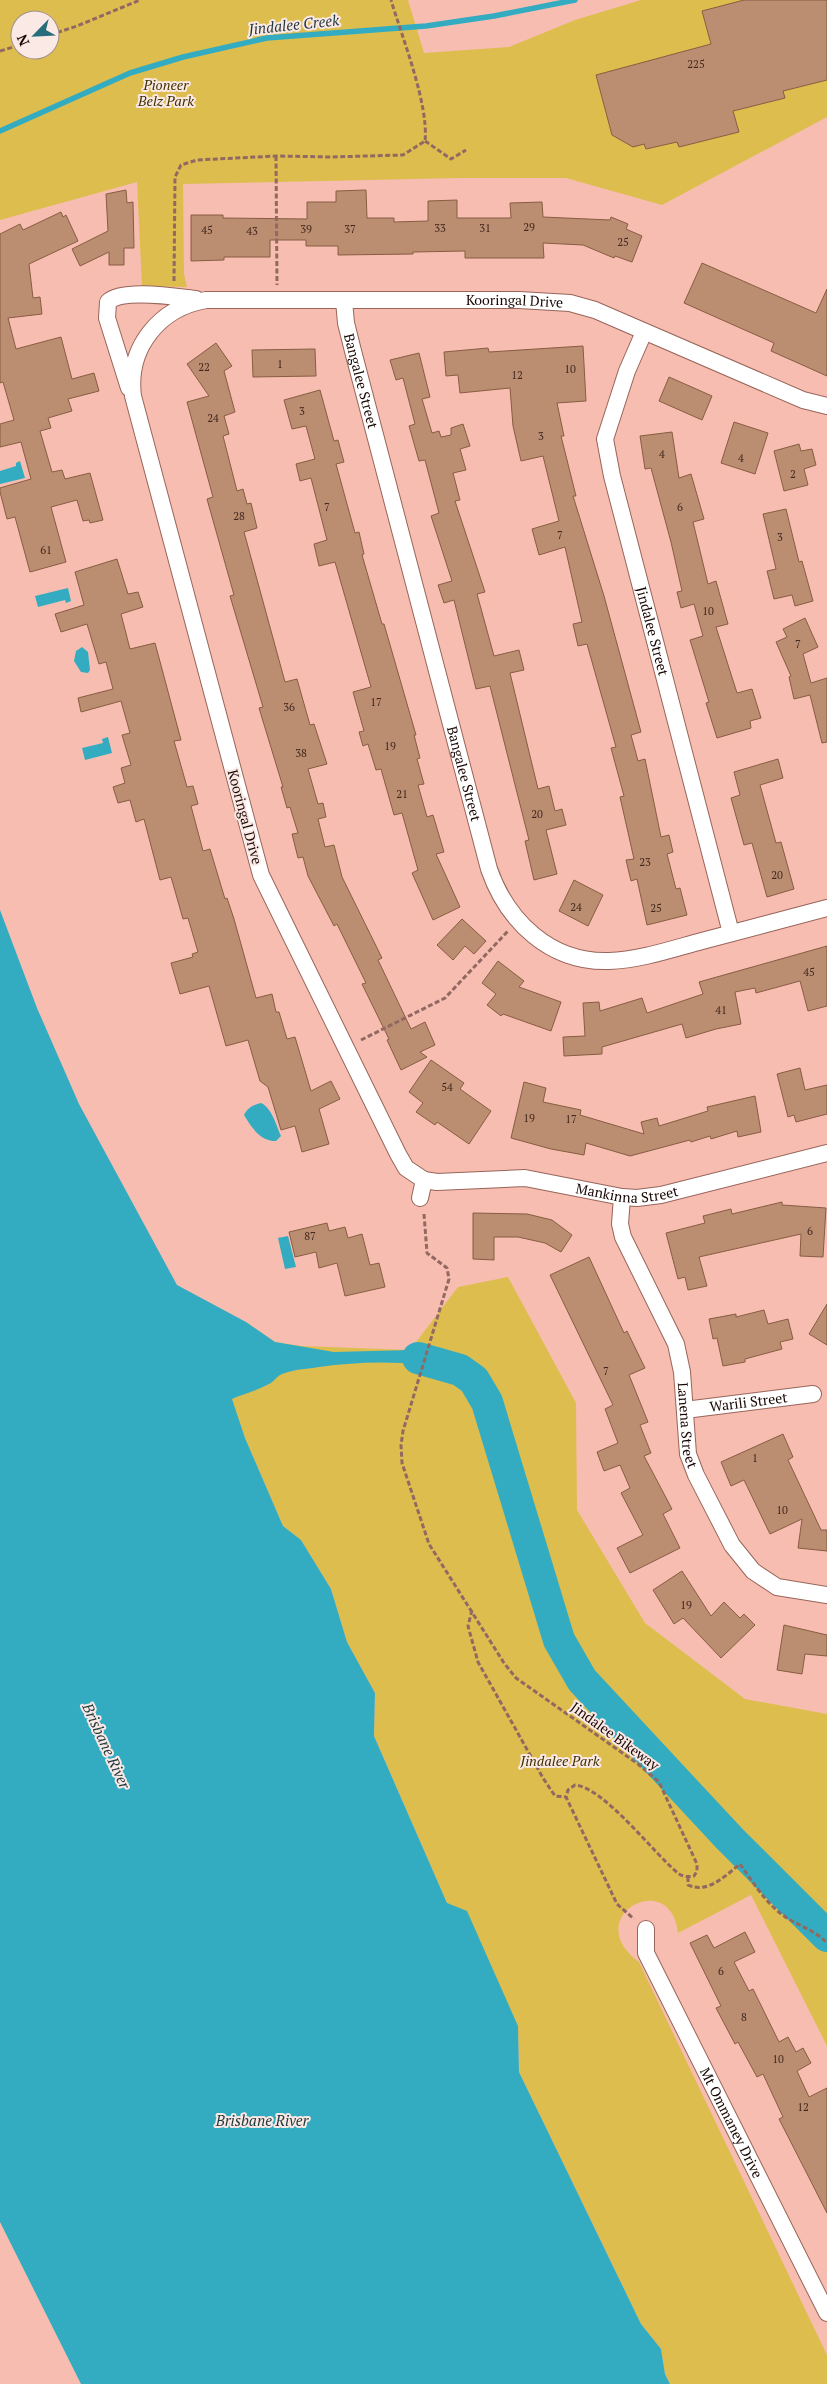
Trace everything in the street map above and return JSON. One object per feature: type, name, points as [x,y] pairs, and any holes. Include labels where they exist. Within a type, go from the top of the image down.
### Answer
[{"type":"street","name":"Kooringal Drive","points":[[424,1180],[412,1173],[402,1162],[261,876],[134,404],[106,318],[107,304],[112,298],[125,296],[206,300],[246,299],[277,302],[519,300],[570,303],[595,310],[803,400],[827,406]]},
{"type":"street","name":"Kooringal Drive","points":[[134,404],[132,372],[136,356],[145,338],[172,311],[187,304],[206,300]]},
{"type":"street","name":"Bangalee Street","points":[[344,301],[346,323],[489,869],[504,904],[518,922],[550,947],[575,957],[598,961],[637,957],[827,908]]},
{"type":"street","name":"Jindalee Street","points":[[644,332],[627,371],[605,439],[612,476],[731,933]]},
{"type":"street","name":"Kooringal Drive","points":[[803,400],[827,418]]},
{"type":"street","name":"Mankinna Street","points":[[424,1180],[437,1182],[525,1178],[622,1197],[638,1198],[660,1195],[827,1152]]},
{"type":"street","points":[[420,1198],[424,1180]]},
{"type":"street","name":"Lanena Street","points":[[622,1197],[620,1224],[623,1237],[670,1331],[680,1357],[691,1463],[742,1559],[753,1572],[777,1587],[827,1595]]},
{"type":"street","name":"Warili Street","points":[[685,1410],[813,1394]]},
{"type":"street","name":"Mt Ommaney Drive","points":[[646,1929],[646,1953],[827,2313]]},
{"type":"path","points":[[60,32],[140,0]]},
{"type":"path","points":[[174,297],[174,177],[177,169],[190,161],[276,156],[331,157],[403,154],[424,141],[426,128],[419,96],[391,0]]},
{"type":"path","points":[[424,141],[451,158],[466,150]]},
{"type":"path","points":[[276,156],[277,302]]},
{"type":"path","points":[[344,1047],[445,998],[518,922]]},
{"type":"path","name":"Jindalee Bikeway","points":[[420,1198],[425,1216],[425,1246],[432,1258],[446,1268],[449,1279],[400,1445],[402,1463],[429,1544],[516,1678],[638,1764],[659,1782],[697,1864],[697,1872],[694,1876],[688,1877]]},
{"type":"path","points":[[472,1610],[468,1626],[478,1662],[543,1778],[556,1796],[566,1797]]},
{"type":"path","points":[[646,1929],[617,1904],[566,1797],[571,1787],[581,1786],[589,1789],[652,1845],[680,1874],[688,1877],[688,1885],[696,1889],[704,1887],[718,1881],[740,1864],[757,1888],[781,1914],[819,1935],[827,1943]]},
{"type":"green space","name":"Pioneer Belz Park","points":[[0,0],[408,0],[424,53],[509,47],[575,20],[641,0],[827,0],[827,117],[662,205],[566,178],[461,178],[183,184],[184,274],[187,287],[142,286],[137,182],[0,220]]},
{"type":"green space","name":"Jindalee Park","points":[[508,1277],[576,1403],[577,1510],[645,1623],[745,1699],[827,1714],[827,2046],[751,1895],[678,1933],[672,1913],[660,1903],[646,1901],[633,1905],[623,1915],[618,1929],[623,1945],[639,1962],[827,2355],[827,2384],[670,2384],[665,2374],[661,2349],[641,2324],[519,2072],[518,2026],[447,1903],[374,1736],[375,1693],[347,1642],[331,1589],[301,1540],[283,1526],[245,1438],[231,1399],[270,1384],[246,1322],[275,1342],[301,1346],[410,1350],[458,1287]]},
{"type":"water","points":[[20,461],[25,478],[0,484],[0,471],[16,466],[16,463]]},
{"type":"water","points":[[68,588],[71,601],[66,603],[65,600],[38,607],[35,596]]},
{"type":"water","points":[[82,647],[88,652],[90,670],[88,673],[81,672],[74,661],[76,651]]},
{"type":"water","points":[[108,737],[112,753],[85,760],[82,748],[103,743],[102,739]]},
{"type":"water","name":"Brisbane River","points":[[0,910],[37,1008],[79,1104],[177,1285],[246,1322],[275,1342],[334,1352],[410,1350],[435,1356],[460,1370],[390,1362],[319,1367],[282,1374],[270,1384],[232,1399],[245,1438],[283,1526],[301,1540],[331,1589],[347,1642],[375,1693],[374,1736],[447,1903],[467,1911],[518,2026],[519,2072],[641,2324],[661,2349],[665,2374],[670,2384],[81,2384],[0,2222]]},
{"type":"water","points":[[261,1103],[271,1113],[281,1136],[276,1141],[265,1139],[261,1136],[253,1129],[244,1115],[251,1107]]},
{"type":"water","points":[[288,1236],[296,1267],[285,1269],[278,1238]]},
{"type":"building","points":[[744,0],[827,0],[827,80],[783,91],[785,98],[733,111],[739,132],[679,147],[677,142],[646,149],[644,144],[633,147],[612,135],[596,75],[711,44],[702,11]]},
{"type":"building","points":[[126,190],[127,203],[133,202],[134,248],[124,248],[124,265],[109,265],[109,252],[80,266],[72,249],[108,231],[106,194]]},
{"type":"building","points":[[366,190],[367,218],[394,218],[394,222],[428,221],[428,201],[457,200],[457,218],[511,218],[510,203],[542,202],[543,217],[610,220],[611,217],[628,224],[626,229],[642,236],[632,262],[615,256],[614,258],[583,245],[543,243],[544,258],[465,258],[465,251],[338,255],[338,246],[306,246],[306,240],[270,240],[270,257],[224,257],[224,260],[191,261],[191,215],[223,215],[223,218],[307,219],[307,202],[336,202],[336,191]]},
{"type":"building","points":[[61,212],[63,217],[66,215],[78,241],[29,264],[33,298],[40,297],[42,314],[8,318],[16,349],[61,337],[72,379],[94,373],[99,391],[68,399],[72,411],[48,418],[51,428],[40,431],[52,472],[62,470],[65,479],[90,473],[103,520],[90,523],[89,520],[83,521],[77,500],[51,507],[66,562],[30,572],[15,517],[7,519],[0,492],[0,488],[31,479],[21,442],[0,447],[0,424],[14,420],[3,382],[0,383],[0,234],[20,224],[23,230]]},
{"type":"building","points":[[702,263],[816,313],[827,289],[827,376],[771,351],[774,343],[684,303]]},
{"type":"building","points":[[216,343],[232,366],[224,371],[235,412],[224,416],[229,434],[223,436],[237,491],[243,489],[247,504],[251,503],[257,528],[244,532],[285,682],[297,679],[310,725],[314,724],[327,764],[308,769],[318,804],[323,803],[326,817],[318,819],[325,847],[334,845],[342,877],[382,958],[378,960],[411,1029],[425,1022],[435,1045],[420,1052],[427,1057],[401,1070],[387,1040],[389,1039],[362,984],[366,983],[337,924],[334,926],[308,876],[303,857],[298,858],[292,834],[298,833],[290,807],[287,808],[281,787],[283,787],[259,708],[263,707],[230,596],[234,595],[207,499],[213,497],[187,402],[209,396],[187,364]]},
{"type":"building","points":[[583,346],[586,401],[557,403],[564,436],[561,436],[576,496],[573,496],[604,596],[641,732],[631,735],[638,761],[645,759],[661,837],[669,835],[673,852],[667,854],[676,889],[680,888],[687,915],[647,925],[637,879],[631,881],[626,860],[634,859],[620,797],[624,796],[611,748],[616,747],[587,644],[578,646],[573,624],[582,622],[565,547],[539,555],[532,529],[559,521],[543,456],[521,461],[513,426],[510,388],[460,393],[458,375],[446,376],[444,352],[488,348],[489,352]]},
{"type":"building","points":[[315,349],[316,376],[253,377],[252,350]]},
{"type":"building","points":[[419,353],[430,397],[422,399],[432,433],[439,431],[441,437],[451,435],[451,428],[463,424],[470,446],[460,449],[466,470],[453,473],[460,500],[455,501],[485,592],[477,594],[494,656],[519,650],[524,670],[510,673],[538,789],[549,786],[555,811],[562,809],[566,825],[546,830],[557,874],[534,880],[525,841],[529,840],[490,686],[476,689],[454,600],[444,603],[438,585],[452,581],[431,516],[439,513],[425,460],[419,461],[409,426],[415,424],[403,378],[396,380],[390,360]]},
{"type":"building","points":[[669,377],[712,396],[702,420],[659,401]]},
{"type":"building","points":[[320,390],[334,441],[338,440],[344,462],[336,464],[355,533],[359,532],[364,554],[362,555],[416,735],[414,735],[420,758],[417,759],[424,784],[418,785],[427,817],[433,815],[444,852],[436,854],[460,907],[433,920],[412,873],[418,870],[402,813],[394,815],[381,769],[376,770],[368,744],[363,746],[359,732],[364,731],[353,692],[371,687],[335,562],[319,566],[314,544],[327,540],[311,478],[300,481],[296,464],[315,459],[306,426],[292,429],[284,400]]},
{"type":"building","points":[[734,422],[768,433],[755,474],[721,463]]},
{"type":"building","points":[[672,432],[679,478],[691,474],[704,519],[693,522],[708,584],[716,581],[728,624],[716,627],[737,693],[752,689],[761,718],[750,721],[751,728],[717,738],[706,703],[709,702],[690,640],[703,636],[694,604],[681,608],[677,592],[682,591],[671,542],[651,468],[645,469],[640,436]]},
{"type":"building","points":[[799,444],[801,451],[812,449],[816,465],[804,469],[808,485],[784,491],[774,451]]},
{"type":"building","points":[[786,509],[799,562],[802,561],[813,601],[795,606],[792,595],[774,599],[767,571],[776,569],[763,514]]},
{"type":"building","points":[[117,559],[128,594],[138,592],[143,607],[121,614],[130,649],[155,643],[181,740],[174,741],[187,787],[193,786],[198,804],[191,806],[203,851],[210,849],[225,899],[227,898],[234,919],[256,998],[272,994],[276,1012],[279,1012],[287,1039],[295,1037],[311,1091],[331,1081],[340,1099],[319,1109],[329,1144],[302,1152],[295,1126],[281,1130],[268,1087],[260,1081],[248,1040],[226,1046],[209,986],[180,994],[171,963],[193,957],[192,954],[198,952],[188,918],[183,919],[171,877],[160,880],[144,819],[136,822],[130,800],[118,803],[113,787],[125,783],[121,768],[131,765],[122,735],[130,733],[121,701],[81,712],[78,698],[113,689],[106,662],[99,664],[87,624],[61,632],[55,614],[84,605],[75,572]]},
{"type":"building","points":[[805,618],[818,647],[803,654],[811,683],[827,678],[827,742],[822,743],[810,695],[794,699],[789,677],[791,676],[776,642],[787,637],[783,629]]},
{"type":"building","points":[[778,759],[783,778],[760,785],[776,843],[781,842],[794,889],[767,897],[752,843],[744,845],[731,798],[740,795],[734,772]]},
{"type":"building","points":[[574,880],[603,895],[588,926],[559,911]]},
{"type":"building","points":[[462,919],[486,941],[474,954],[465,946],[453,960],[437,945]]},
{"type":"building","points":[[827,946],[827,1006],[808,1011],[800,981],[756,993],[755,988],[735,992],[741,1024],[686,1038],[682,1024],[602,1047],[602,1054],[564,1056],[563,1037],[585,1036],[583,1003],[599,1002],[600,1011],[642,998],[647,1013],[703,994],[699,982]]},
{"type":"building","points":[[498,961],[524,981],[519,987],[561,1002],[551,1031],[503,1014],[501,1016],[487,1005],[496,994],[482,983]]},
{"type":"building","points":[[431,1060],[464,1083],[460,1089],[491,1111],[469,1144],[437,1122],[435,1125],[416,1112],[423,1103],[409,1092]]},
{"type":"building","points":[[800,1068],[805,1090],[827,1085],[827,1114],[796,1122],[794,1115],[788,1117],[777,1074]]},
{"type":"building","points":[[524,1082],[546,1088],[543,1102],[581,1110],[580,1115],[644,1134],[641,1122],[657,1118],[659,1126],[708,1111],[707,1107],[755,1096],[761,1132],[738,1137],[737,1131],[711,1139],[710,1136],[691,1142],[690,1140],[630,1156],[586,1143],[584,1155],[551,1149],[511,1138]]},
{"type":"building","points":[[782,1202],[782,1205],[826,1208],[823,1257],[800,1256],[801,1234],[699,1257],[707,1286],[688,1290],[685,1277],[678,1279],[666,1233],[705,1223],[703,1216],[731,1209],[732,1214]]},
{"type":"building","points":[[473,1213],[527,1214],[552,1220],[572,1235],[561,1252],[545,1243],[518,1237],[494,1237],[494,1260],[473,1259]]},
{"type":"building","points":[[327,1223],[329,1231],[345,1227],[348,1238],[362,1234],[370,1265],[379,1263],[385,1287],[345,1296],[337,1263],[319,1268],[316,1252],[295,1257],[289,1232]]},
{"type":"building","points":[[589,1257],[624,1333],[627,1331],[645,1368],[629,1375],[648,1422],[640,1425],[651,1453],[644,1456],[672,1509],[663,1514],[680,1548],[630,1573],[617,1548],[643,1535],[621,1493],[630,1488],[620,1465],[604,1471],[597,1452],[618,1443],[605,1409],[613,1405],[550,1275]]},
{"type":"building","points":[[827,1304],[827,1345],[809,1334]]},
{"type":"building","points":[[764,1310],[768,1324],[788,1319],[793,1339],[780,1342],[782,1349],[745,1359],[745,1362],[723,1366],[717,1338],[713,1339],[709,1319],[736,1314],[736,1317]]},
{"type":"building","points":[[783,1434],[793,1457],[788,1460],[821,1530],[827,1530],[827,1551],[798,1548],[802,1519],[770,1534],[744,1480],[731,1486],[721,1462]]},
{"type":"building","points":[[682,1571],[711,1616],[724,1602],[740,1618],[744,1614],[755,1625],[721,1658],[683,1618],[674,1624],[653,1590]]},
{"type":"building","points":[[784,1625],[827,1635],[827,1656],[805,1654],[802,1674],[777,1670]]},
{"type":"building","points":[[745,1932],[755,1952],[734,1962],[749,1991],[753,1989],[779,2042],[788,2037],[796,2052],[803,2048],[811,2063],[797,2071],[809,2097],[827,2088],[827,2213],[779,2119],[783,2117],[763,2074],[757,2077],[738,2042],[735,2044],[716,2008],[721,2006],[690,1943],[707,1935],[714,1948]]},
{"type":"waterway","name":"Jindalee Creek","points":[[0,131],[130,73],[183,57],[267,38],[426,26],[494,16],[575,0]]},
{"type":"waterway","points":[[418,1358],[460,1370],[474,1380],[487,1402],[559,1640],[582,1680],[730,1839],[827,1936]]}]
